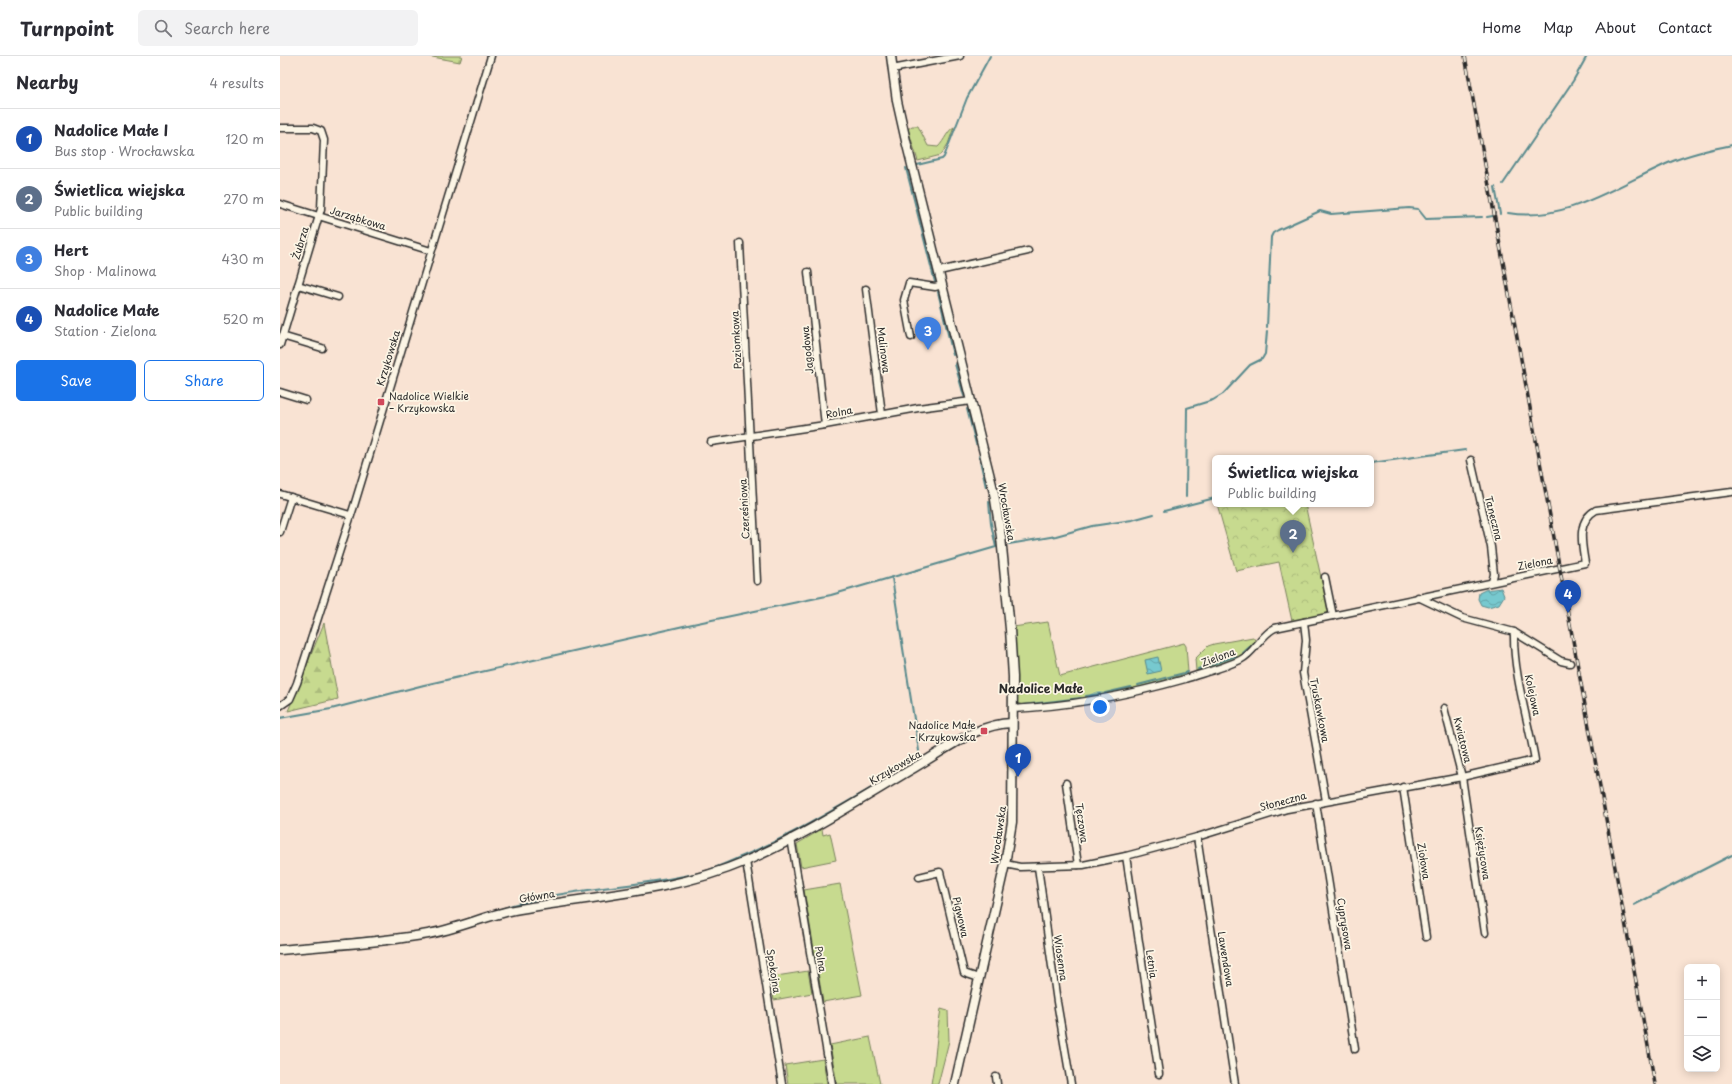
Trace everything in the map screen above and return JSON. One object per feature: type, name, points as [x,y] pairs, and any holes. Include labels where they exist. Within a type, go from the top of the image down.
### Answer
[{"type":"street","name":"Krzykowska","points":[[280,706],[290,699],[297,683],[491,56]]},
{"type":"street","points":[[891,56],[892,69],[960,56]]},
{"type":"street","name":"Wrocławska","points":[[892,69],[897,101],[938,271],[989,471],[1001,532],[1010,628],[1013,677],[1012,816],[1005,864],[955,1084]]},
{"type":"street","name":"Żubrza","points":[[280,128],[313,128],[321,131],[324,140],[321,209],[280,345]]},
{"type":"street","name":"Jarząbkowa","points":[[280,204],[431,251]]},
{"type":"street","name":"Poziomkowa","points":[[740,242],[751,436]]},
{"type":"street","points":[[938,271],[1028,251]]},
{"type":"street","name":"Jagodowa","points":[[808,272],[825,425]]},
{"type":"street","points":[[911,337],[904,300],[909,283],[935,288],[942,285]]},
{"type":"street","points":[[298,285],[338,296]]},
{"type":"street","name":"Malinowa","points":[[866,289],[882,414]]},
{"type":"street","points":[[282,336],[322,348]]},
{"type":"street","points":[[280,392],[306,400]]},
{"type":"street","name":"Rolna","points":[[711,442],[825,425],[970,398]]},
{"type":"street","name":"Czereśniowa","points":[[751,436],[757,581]]},
{"type":"street","name":"Taneczna","points":[[1471,460],[1491,547],[1494,574],[1492,582]]},
{"type":"street","name":"Zielona","points":[[1012,709],[1031,708],[1103,698],[1187,678],[1241,660],[1255,648],[1267,632],[1282,626],[1585,563],[1582,529],[1586,517],[1596,510],[1732,492]]},
{"type":"street","points":[[280,494],[350,515]]},
{"type":"street","points":[[280,532],[291,497]]},
{"type":"street","points":[[1325,577],[1334,616]]},
{"type":"street","points":[[1418,598],[1462,618],[1514,632],[1561,661],[1570,663]]},
{"type":"street","name":"Truskawkowa","points":[[1304,622],[1306,640],[1303,673],[1326,801]]},
{"type":"street","name":"Kolejowa","points":[[1514,632],[1518,675],[1535,760]]},
{"type":"street","name":"Kwiatowa","points":[[1444,708],[1462,777]]},
{"type":"street","name":"Krzykowska","points":[[791,838],[816,825],[972,733],[1003,723],[1012,723]]},
{"type":"street","name":"Słoneczna","points":[[1038,867],[1078,865],[1126,856],[1197,837],[1287,809],[1462,777],[1535,760]]},
{"type":"street","name":"Księżycowa","points":[[1462,777],[1485,933]]},
{"type":"street","name":"Tęczowa","points":[[1066,783],[1078,865]]},
{"type":"street","name":"Ziołowa","points":[[1403,787],[1426,938]]},
{"type":"street","name":"Cyprysowa","points":[[1316,803],[1355,1049]]},
{"type":"street","name":"Lawendowa","points":[[1197,837],[1235,1084]]},
{"type":"street","name":"Główna","points":[[280,950],[426,934],[453,929],[511,911],[689,880],[746,861],[791,838]]},
{"type":"street","name":"Polna","points":[[791,838],[832,1084]]},
{"type":"street","name":"Letnia","points":[[1126,856],[1159,1074]]},
{"type":"street","name":"Spokojna","points":[[746,861],[782,1084]]},
{"type":"street","points":[[1005,864],[1020,867],[1038,867]]},
{"type":"street","name":"Wiosenna","points":[[1038,867],[1057,1002],[1072,1084]]},
{"type":"street","name":"Pigwowa","points":[[919,877],[940,872],[964,973],[979,978]]},
{"type":"green space","points":[[427,56],[462,56],[460,62]]},
{"type":"green space","points":[[912,126],[918,126],[928,146],[938,147],[954,127],[948,144],[941,155],[918,161],[908,129]]},
{"type":"green space","points":[[1218,507],[1306,507],[1329,614],[1292,621],[1279,562],[1236,571]]},
{"type":"green space","points":[[1048,622],[1060,676],[1184,643],[1186,646],[1188,672],[1186,674],[1133,689],[1082,699],[1025,706],[1015,702],[1013,627]]},
{"type":"green space","points":[[324,623],[338,699],[288,711]]},
{"type":"green space","points":[[1253,637],[1256,642],[1255,644],[1244,655],[1196,671],[1195,659],[1208,646]]},
{"type":"green space","points":[[822,829],[823,835],[830,833],[836,860],[801,867],[797,844]]},
{"type":"green space","points":[[840,884],[862,995],[823,1002],[804,890]]},
{"type":"green space","points":[[808,971],[812,993],[774,1000],[770,977]]},
{"type":"green space","points":[[941,1009],[948,1011],[949,1041],[938,1084],[931,1084],[938,1028]]},
{"type":"green space","points":[[870,1037],[880,1084],[837,1084],[830,1045]]},
{"type":"green space","points":[[823,1059],[827,1084],[788,1084],[785,1065]]},
{"type":"water","points":[[1501,588],[1504,596],[1499,604],[1488,607],[1481,605],[1478,599],[1479,593],[1485,590]]},
{"type":"water","points":[[1158,657],[1161,671],[1148,674],[1145,660]]},
{"type":"waterway","points":[[917,165],[942,159],[944,157],[967,98],[990,56]]},
{"type":"waterway","points":[[1503,184],[1573,81],[1587,56]]},
{"type":"waterway","points":[[1508,213],[1530,215],[1573,207],[1613,190],[1673,161],[1695,153],[1732,145]]},
{"type":"waterway","points":[[906,168],[935,282]]},
{"type":"waterway","points":[[1495,187],[1500,214]]},
{"type":"waterway","points":[[1267,327],[1271,237],[1273,233],[1278,230],[1320,211],[1331,214],[1409,208],[1418,209],[1426,219],[1482,217]]},
{"type":"waterway","points":[[1487,217],[1493,216]]},
{"type":"waterway","points":[[938,292],[953,355]]},
{"type":"waterway","points":[[1186,497],[1187,408],[1213,400],[1223,394],[1250,365],[1262,359],[1265,354],[1267,331]]},
{"type":"waterway","points":[[955,364],[964,396]]},
{"type":"waterway","points":[[967,409],[976,444]]},
{"type":"waterway","points":[[1374,463],[1465,450]]},
{"type":"waterway","points":[[979,456],[986,487]]},
{"type":"waterway","points":[[1164,511],[1212,499]]},
{"type":"waterway","points":[[280,718],[331,709],[424,685],[688,625],[831,595],[996,547],[991,524],[989,502]]},
{"type":"waterway","points":[[1009,544],[1056,536],[1092,526],[1132,520],[1154,514]]},
{"type":"waterway","points":[[892,578],[919,751]]},
{"type":"waterway","points":[[1470,584],[1484,581]]},
{"type":"waterway","points":[[1243,653],[1254,643]]},
{"type":"waterway","points":[[1198,669],[1236,656]]},
{"type":"waterway","points":[[1138,685],[1188,672]]},
{"type":"waterway","points":[[1105,693],[1131,687]]},
{"type":"waterway","points":[[1086,696],[1100,694]]},
{"type":"waterway","points":[[1022,705],[1081,698]]},
{"type":"waterway","points":[[492,912],[543,898],[677,878],[709,870],[788,835],[899,772]]},
{"type":"waterway","points":[[1634,905],[1732,855]]},
{"type":"waterway","points":[[280,946],[405,934]]},
{"type":"railway","points":[[1465,56],[1655,1084]]},
{"type":"place","name":"Hert","points":[[928,350]]},
{"type":"place","name":"Nadolice Wielkie – Krzykowska","points":[[381,402]]},
{"type":"place","name":"Świetlica wiejska","points":[[1293,553]]},
{"type":"place","name":"Nadolice Małe","points":[[1568,613]]},
{"type":"place","name":"Nadolice Małe – Krzykowska","points":[[984,731]]},
{"type":"place","name":"Nadolice Małe I","points":[[1018,777]]},
{"type":"district","name":"Nadolice Małe","points":[[1041,689]]}]
